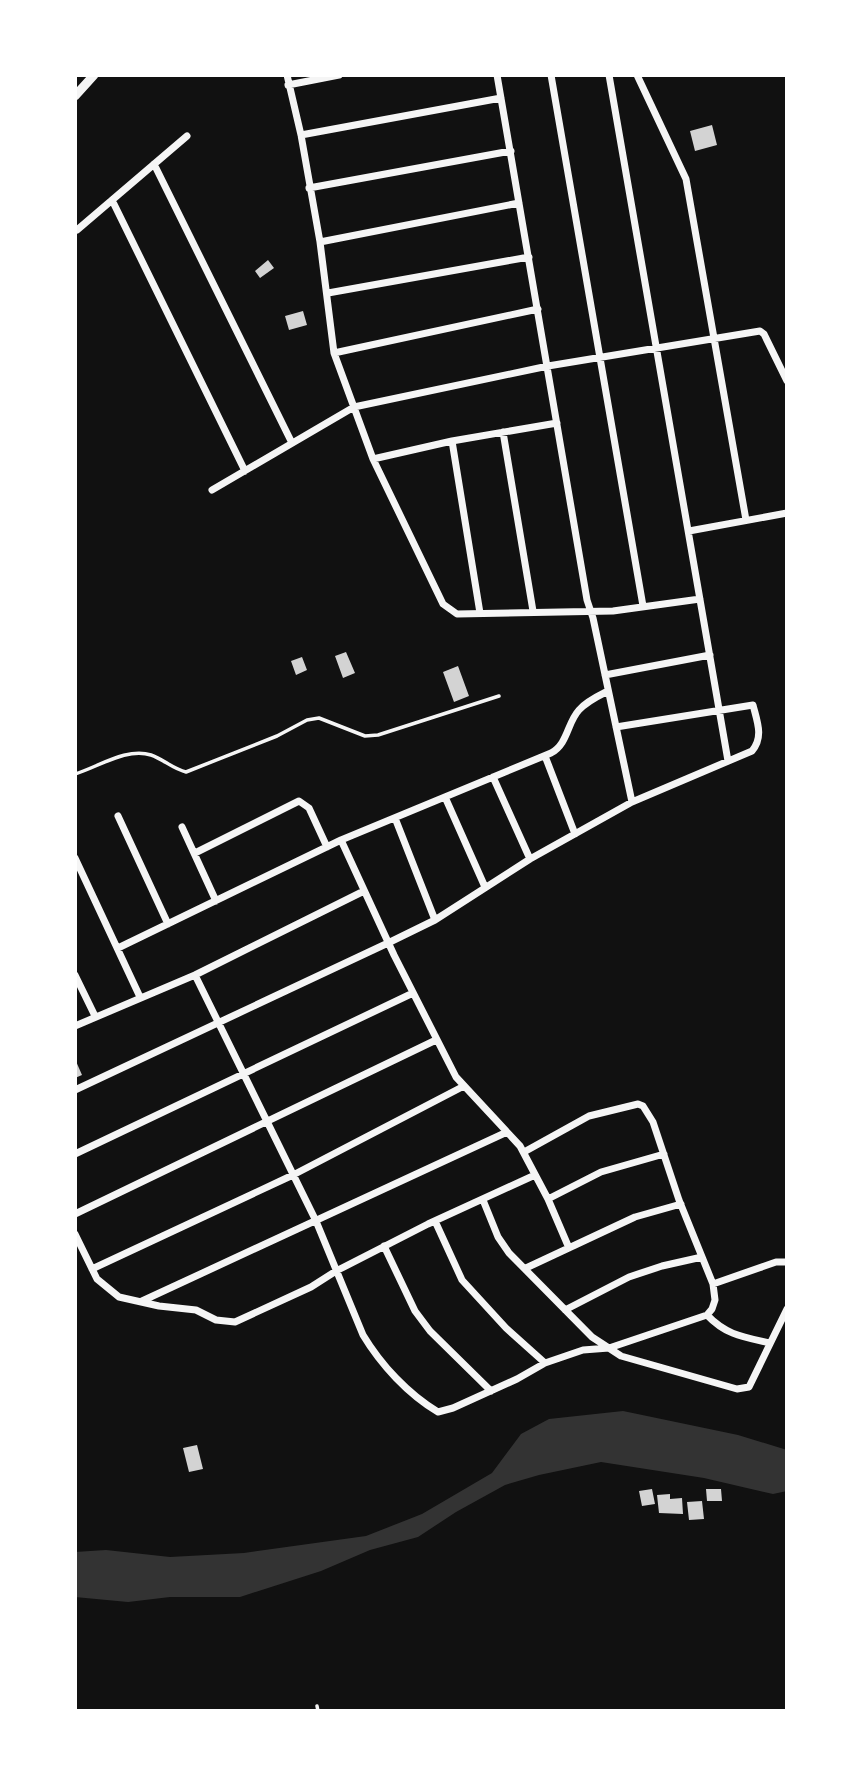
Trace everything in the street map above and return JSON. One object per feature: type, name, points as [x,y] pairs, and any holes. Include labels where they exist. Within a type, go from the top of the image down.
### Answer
[{"type":"street","points":[[75,96],[94,75]]},
{"type":"street","points":[[287,75],[301,135],[320,242],[334,353],[373,459],[443,604],[457,614],[613,611],[700,599]]},
{"type":"street","points":[[288,85],[339,75]]},
{"type":"street","points":[[497,75],[590,610],[632,802]]},
{"type":"street","points":[[551,75],[643,606]]},
{"type":"street","points":[[610,75],[728,761]]},
{"type":"street","points":[[637,75],[686,179],[746,520]]},
{"type":"street","points":[[301,135],[501,98]]},
{"type":"street","points":[[78,230],[187,136]]},
{"type":"street","points":[[309,188],[510,151]]},
{"type":"street","points":[[154,164],[292,443]]},
{"type":"street","points":[[112,200],[244,471]]},
{"type":"street","points":[[320,242],[519,203]]},
{"type":"street","points":[[328,293],[529,257]]},
{"type":"street","points":[[334,353],[538,309]]},
{"type":"street","points":[[212,490],[354,407],[548,366],[760,331],[787,381]]},
{"type":"street","points":[[373,459],[453,441],[557,423]]},
{"type":"street","points":[[503,432],[533,611]]},
{"type":"street","points":[[453,441],[480,613]]},
{"type":"street","points":[[688,531],[787,513]]},
{"type":"street","points":[[605,675],[710,655]]},
{"type":"street","points":[[118,948],[341,840],[545,756],[561,745],[577,711],[588,701],[608,691]]},
{"type":"street","points":[[75,1090],[435,920],[530,859],[632,802],[752,751],[758,744],[760,735],[752,705],[616,727]]},
{"type":"street","points":[[545,756],[575,834]]},
{"type":"street","points":[[493,777],[530,859]]},
{"type":"street","points":[[445,797],[485,887]]},
{"type":"street","points":[[195,853],[299,801],[309,808],[327,847]]},
{"type":"street","points":[[118,816],[168,924]]},
{"type":"street","points":[[395,818],[435,920]]},
{"type":"street","points":[[182,827],[216,901]]},
{"type":"street","points":[[341,840],[388,943],[456,1077],[524,1153],[569,1248]]},
{"type":"street","points":[[75,858],[141,997]]},
{"type":"street","points":[[75,1026],[195,975],[364,891]]},
{"type":"street","points":[[75,975],[95,1016]]},
{"type":"street","points":[[195,975],[316,1220],[363,1335],[373,1352],[395,1376],[438,1412],[491,1391],[545,1363],[583,1350],[608,1348],[707,1315],[715,1300],[713,1284],[681,1204],[653,1122],[643,1107],[638,1104],[589,1116],[524,1153]]},
{"type":"street","points":[[75,1154],[413,993]]},
{"type":"street","points":[[75,1214],[436,1041]]},
{"type":"street","points":[[92,1269],[293,1175],[464,1086]]},
{"type":"street","points":[[141,1302],[507,1132]]},
{"type":"street","points":[[548,1199],[601,1172],[664,1154]]},
{"type":"street","points":[[75,1234],[97,1279],[119,1297],[196,1310],[216,1320],[234,1322],[311,1287],[336,1270],[384,1246],[536,1175]]},
{"type":"street","points":[[483,1200],[498,1237],[509,1253],[592,1337],[621,1356],[737,1389],[749,1387],[787,1309]]},
{"type":"street","points":[[526,1268],[635,1217],[681,1204]]},
{"type":"street","points":[[435,1222],[462,1280],[506,1328],[545,1363]]},
{"type":"street","points":[[384,1246],[415,1311],[430,1331],[491,1391]]},
{"type":"street","points":[[565,1310],[629,1278],[662,1266],[702,1257]]},
{"type":"street","points":[[713,1284],[776,1262],[787,1262]]},
{"type":"street","points":[[707,1315],[717,1326],[729,1333],[770,1343]]},
{"type":"lane","points":[[75,774],[140,753],[153,755],[175,769],[186,772],[277,736],[307,720],[319,718],[365,736],[378,735],[499,696]]},
{"type":"shaded area","points":[[623,1411],[738,1435],[787,1450],[787,1491],[773,1494],[704,1478],[601,1462],[505,1485],[418,1537],[370,1550],[321,1571],[240,1597],[170,1597],[128,1602],[75,1597],[75,1552],[106,1550],[170,1557],[244,1553],[366,1536],[422,1514],[492,1473],[521,1434],[549,1419]]},
{"type":"building","points":[[712,125],[717,145],[695,151],[690,131]]},
{"type":"building","points":[[268,260],[274,268],[260,278],[255,271]]},
{"type":"building","points":[[303,311],[307,325],[289,330],[285,316]]},
{"type":"building","points":[[346,652],[355,673],[343,678],[335,656]]},
{"type":"building","points":[[302,657],[307,670],[296,675],[291,661]]},
{"type":"building","points":[[458,666],[469,696],[454,702],[443,672]]},
{"type":"building","points":[[75,1059],[82,1075],[75,1078]]},
{"type":"building","points":[[197,1445],[203,1469],[189,1472],[183,1448]]},
{"type":"building","points":[[652,1489],[655,1504],[642,1506],[639,1491]]},
{"type":"building","points":[[706,1489],[721,1489],[722,1501],[707,1501]]},
{"type":"building","points":[[670,1494],[670,1499],[682,1498],[683,1514],[659,1513],[657,1495]]},
{"type":"building","points":[[702,1501],[704,1519],[689,1520],[687,1502]]}]
